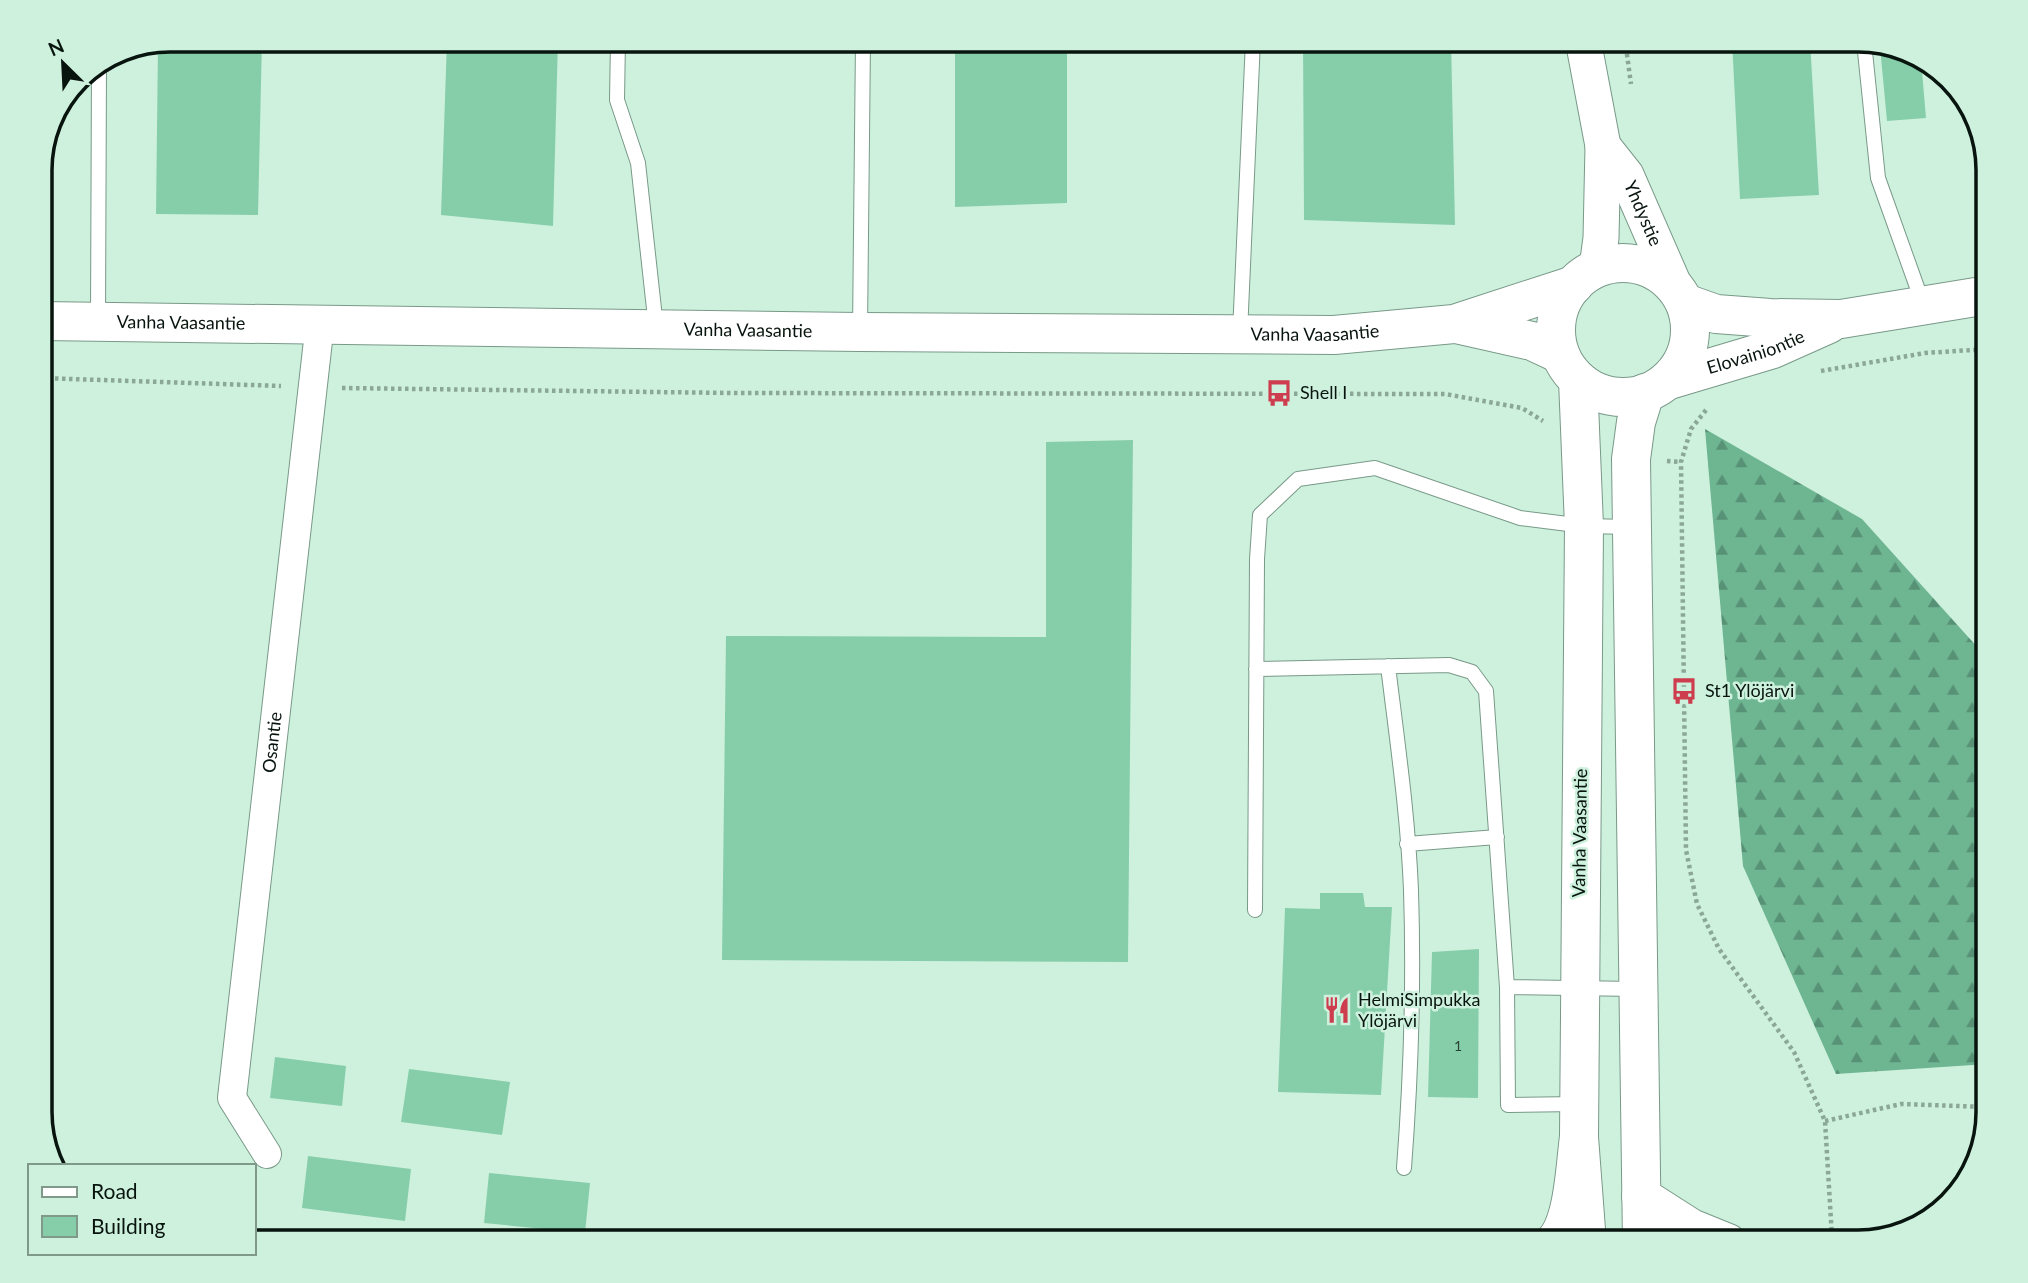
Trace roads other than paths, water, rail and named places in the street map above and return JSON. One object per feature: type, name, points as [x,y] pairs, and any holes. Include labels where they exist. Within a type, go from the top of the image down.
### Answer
[{"type":"main road","points":[[1642,1230],[1630,459],[1636,422],[1657,387],[1685,355],[1690,339],[1690,321],[1680,295],[1652,269],[1633,263],[1615,263],[1586,276],[1562,303],[1557,321],[1556,337],[1569,367],[1592,390],[1611,396],[1631,397],[1657,387]]},
{"type":"main road","name":"Vanha Vaasantie","points":[[53,321],[1334,335],[1454,324],[1586,276]]},
{"type":"main road","name":"Elovainiontie","points":[[1680,295],[1716,314],[1841,319],[1976,297]]},
{"type":"main road","name":"Elovainiontie","points":[[1657,387],[1773,349],[1841,319]]},
{"type":"main road","name":"Vanha Vaasantie","points":[[1454,324],[1532,341],[1569,367],[1584,526],[1578,988],[1579,1121],[1586,1230]]},
{"type":"main road","points":[[1561,1230],[1567,1216],[1579,1121]]},
{"type":"main road","points":[[1641,1196],[1696,1230]]},
{"type":"street","name":"Yhdystie","points":[[1585,52],[1603,146],[1601,238],[1586,276]]},
{"type":"street","name":"Yhdystie","points":[[1603,146],[1626,175],[1680,295]]},
{"type":"street","name":"Osantie","points":[[267,1154],[232,1098],[320,323]]},
{"type":"lane","points":[[618,52],[617,100],[638,163],[656,329]]},
{"type":"lane","points":[[860,332],[863,52]]},
{"type":"lane","points":[[1240,336],[1252,52]]},
{"type":"lane","points":[[1865,53],[1878,178],[1923,305]]},
{"type":"lane","points":[[98,322],[99,77]]},
{"type":"lane","points":[[1255,910],[1260,515],[1298,479],[1374,468],[1520,518],[1584,526],[1631,527]]},
{"type":"lane","points":[[1256,669],[1449,665],[1472,672],[1486,691],[1507,987],[1508,1105],[1579,1121]]},
{"type":"lane","points":[[1388,666],[1411,889],[1412,1060],[1404,1168]]},
{"type":"lane","points":[[1407,844],[1497,837]]},
{"type":"lane","points":[[1507,987],[1637,989]]},
{"type":"place","name":"Shell I","points":[[1279,393]]},
{"type":"place","name":"St1 Ylöjärvi","points":[[1684,691]]},
{"type":"place","name":"HelmiSimpukka Ylöjärvi","points":[[1337,1010]]}]
